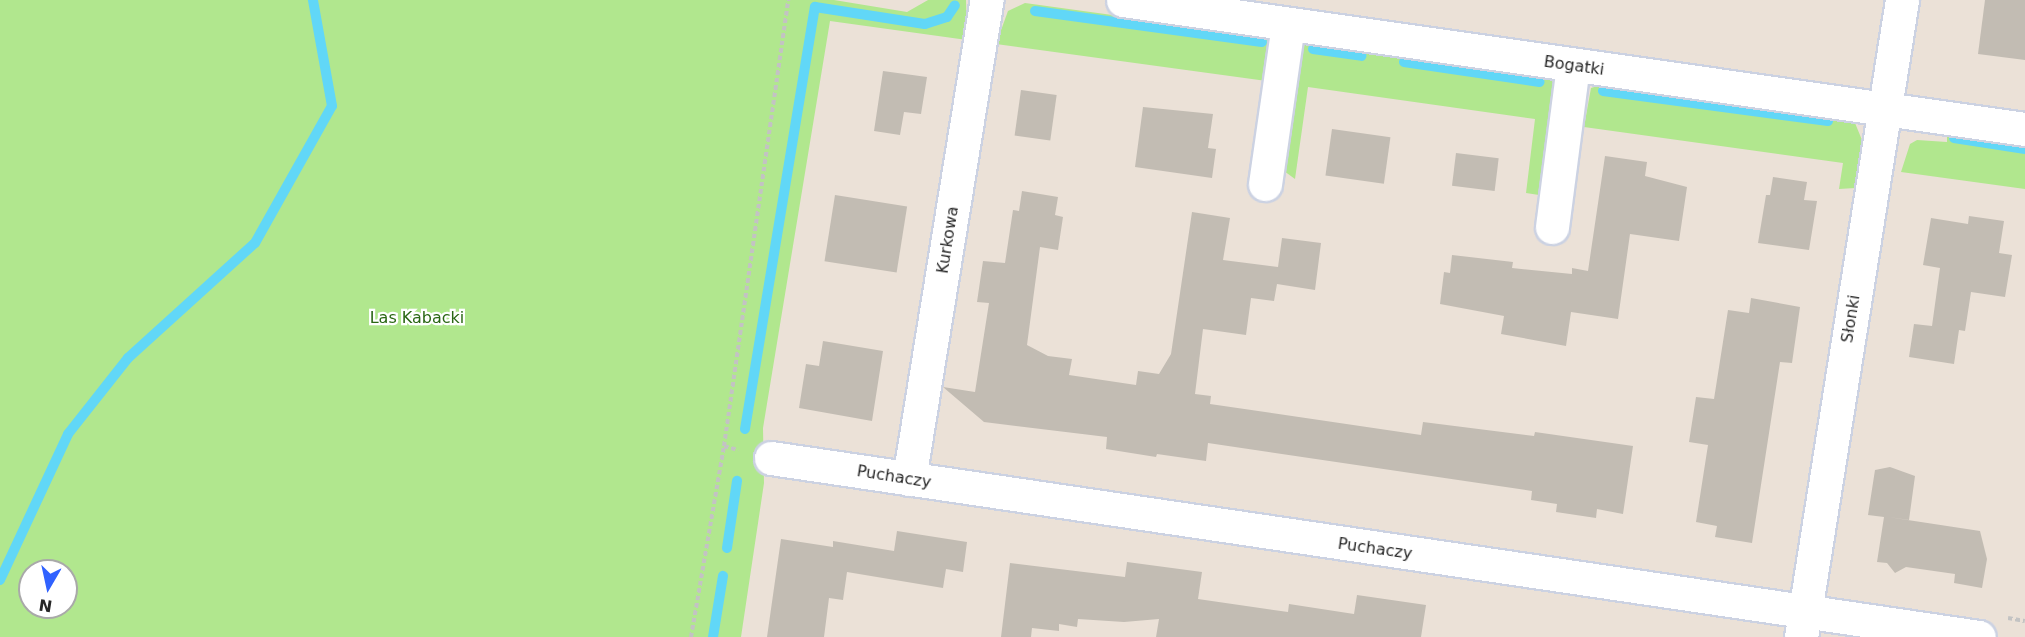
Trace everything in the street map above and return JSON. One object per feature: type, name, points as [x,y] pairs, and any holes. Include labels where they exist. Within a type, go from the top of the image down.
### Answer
[{"type":"street","name":"Kurkowa","points":[[909,480],[987,0]]},
{"type":"street","name":"Bogatki","points":[[1123,0],[2025,129]]},
{"type":"street","name":"Słonki","points":[[1803,624],[1902,0]]},
{"type":"street","points":[[1265,184],[1288,25]]},
{"type":"street","points":[[1552,227],[1573,66]]},
{"type":"street","name":"Puchaczy","points":[[771,458],[1803,624],[1979,637]]},
{"type":"path","points":[[691,637],[726,434],[788,0]]},
{"type":"green space","name":"Las Kabacki","points":[[0,0],[834,0],[907,12],[928,0],[966,0],[967,40],[830,21],[763,428],[764,483],[741,637],[0,637]]},
{"type":"green space","points":[[1025,3],[1265,36],[1278,48],[1273,82],[996,44],[1008,11]]},
{"type":"green space","points":[[1311,41],[1547,76],[1554,83],[1539,195],[1526,193],[1535,119],[1308,87],[1295,179],[1284,171],[1283,162],[1299,48]]},
{"type":"green space","points":[[1604,84],[1842,115],[1855,123],[1862,140],[1855,188],[1839,189],[1843,163],[1584,127],[1591,88]]},
{"type":"green space","points":[[1947,131],[2025,143],[2025,189],[1901,172],[1910,144],[1917,140],[1947,142]]},
{"type":"building","points":[[1985,0],[2025,0],[2025,60],[1978,54]]},
{"type":"building","points":[[883,71],[927,77],[921,114],[904,112],[900,135],[874,131]]},
{"type":"building","points":[[1021,90],[1057,95],[1050,141],[1015,136]]},
{"type":"building","points":[[1143,107],[1213,114],[1208,148],[1216,149],[1212,178],[1135,167]]},
{"type":"building","points":[[1332,129],[1390,137],[1384,184],[1325,176]]},
{"type":"building","points":[[1456,153],[1499,158],[1495,191],[1452,186]]},
{"type":"building","points":[[1605,156],[1647,162],[1645,176],[1687,187],[1679,241],[1630,234],[1618,319],[1571,312],[1566,346],[1501,334],[1504,316],[1440,304],[1444,272],[1450,273],[1452,255],[1513,262],[1512,268],[1572,274],[1572,268],[1588,271]]},
{"type":"building","points":[[1773,177],[1807,182],[1804,200],[1817,201],[1809,250],[1758,243],[1766,195],[1770,195]]},
{"type":"building","points":[[1022,191],[1058,197],[1055,215],[1063,217],[1058,250],[1040,247],[1027,345],[1048,356],[1072,359],[1069,375],[1136,385],[1138,371],[1159,374],[1171,354],[1192,212],[1230,218],[1223,260],[1278,267],[1282,238],[1321,243],[1315,290],[1277,284],[1274,301],[1251,298],[1246,335],[1203,329],[1195,394],[1211,396],[1210,404],[1421,435],[1423,422],[1534,436],[1535,432],[1633,446],[1623,514],[1597,509],[1596,518],[1556,512],[1557,504],[1531,500],[1532,491],[1208,443],[1206,461],[1157,454],[1156,457],[1106,449],[1107,437],[984,422],[943,387],[975,392],[989,303],[977,302],[983,261],[1005,263],[1013,210],[1019,211]]},
{"type":"building","points":[[835,195],[907,206],[897,273],[825,261]]},
{"type":"building","points":[[1969,216],[2004,221],[1999,253],[2012,255],[2005,297],[1971,292],[1965,331],[1959,330],[1954,364],[1909,357],[1914,324],[1932,326],[1940,268],[1923,265],[1931,218],[1968,224]]},
{"type":"building","points":[[1751,298],[1800,307],[1792,363],[1780,362],[1752,543],[1715,537],[1717,526],[1696,522],[1708,445],[1689,442],[1696,397],[1714,399],[1728,310],[1749,313]]},
{"type":"building","points":[[823,341],[883,351],[872,421],[799,408],[806,364],[819,366]]},
{"type":"building","points":[[1890,467],[1915,476],[1909,520],[1888,517],[1980,531],[1987,559],[1982,588],[1954,583],[1955,574],[1906,567],[1895,573],[1887,563],[1877,562],[1884,517],[1868,515],[1875,470]]},
{"type":"building","points":[[897,531],[967,542],[963,572],[946,569],[943,588],[847,572],[843,600],[829,598],[824,637],[767,637],[781,539],[833,547],[833,541],[894,551]]},
{"type":"building","points":[[1127,562],[1202,572],[1198,599],[1288,612],[1289,604],[1354,614],[1357,595],[1426,605],[1421,637],[1156,637],[1159,619],[1124,622],[1078,619],[1077,627],[1059,624],[1059,631],[1032,628],[1031,637],[1001,637],[1010,563],[1125,577]]},
{"type":"waterway","points":[[0,580],[68,434],[128,358],[255,243],[332,106],[313,0]]},
{"type":"waterway","points":[[745,429],[815,7],[925,24],[947,17],[955,5]]},
{"type":"waterway","points":[[1035,11],[1262,42]]},
{"type":"waterway","points":[[1313,49],[1362,56]]},
{"type":"waterway","points":[[1404,62],[1540,82]]},
{"type":"waterway","points":[[1603,91],[1828,121]]},
{"type":"waterway","points":[[1954,138],[2025,149]]},
{"type":"waterway","points":[[727,548],[737,481]]},
{"type":"waterway","points":[[713,637],[723,576]]}]
